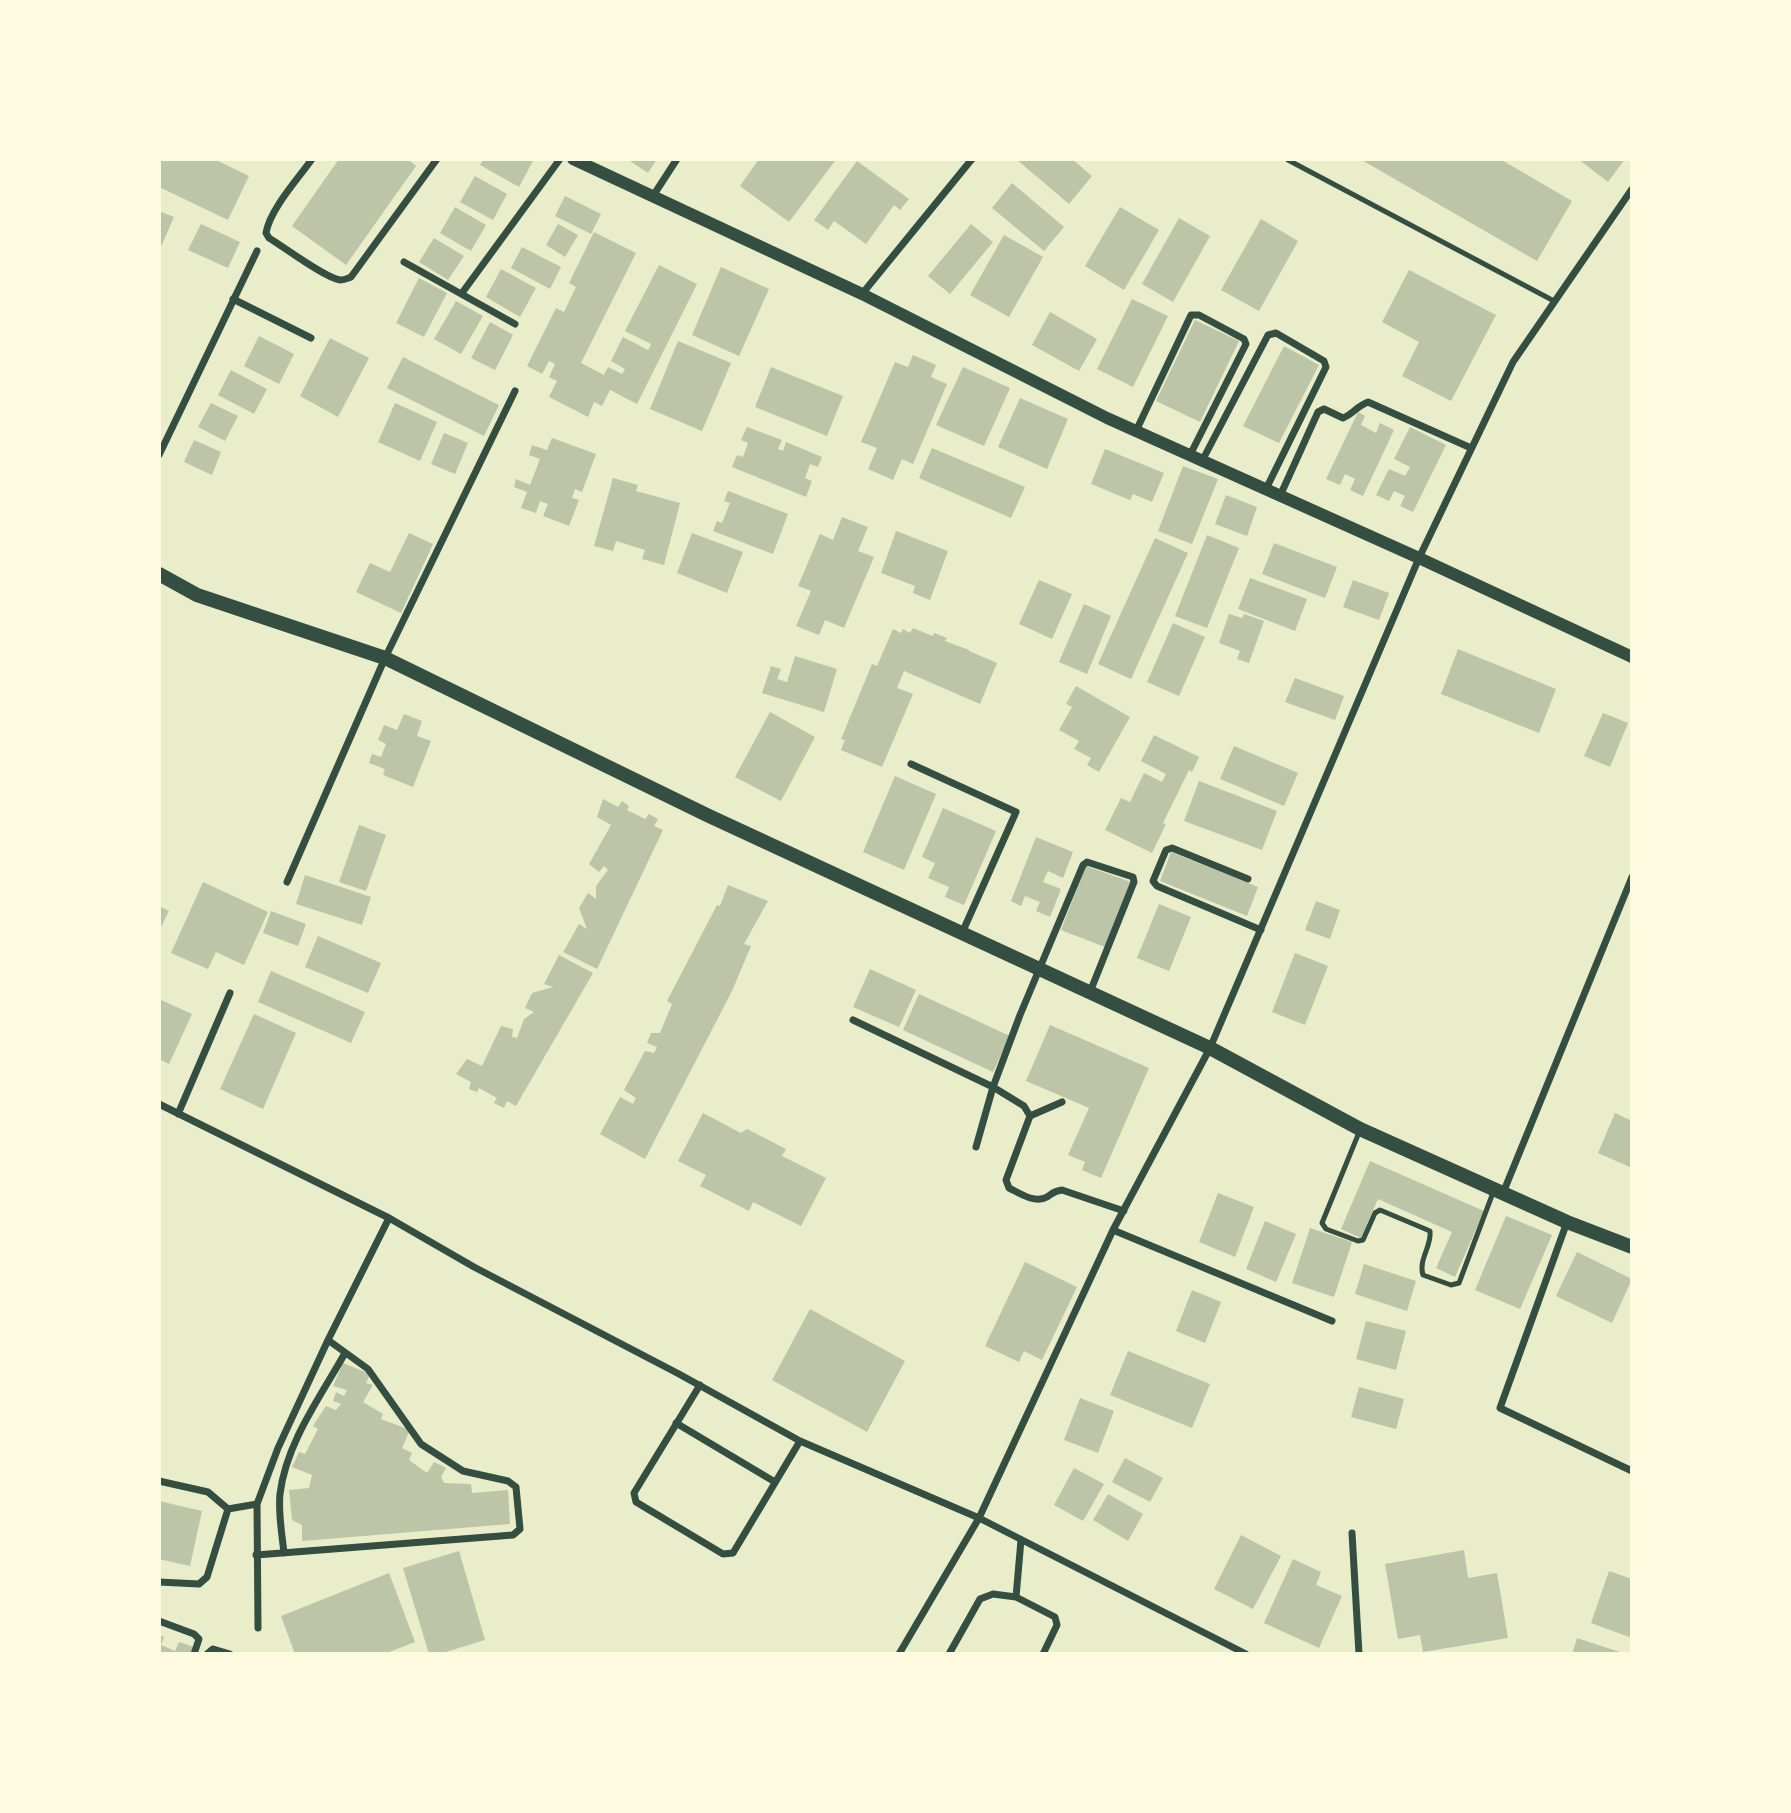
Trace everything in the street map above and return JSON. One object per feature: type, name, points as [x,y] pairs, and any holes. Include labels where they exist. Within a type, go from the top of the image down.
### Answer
[{"type":"main road","points":[[159,574],[197,595],[385,658],[709,816],[1210,1048],[1360,1129],[1567,1222],[1632,1247]]},
{"type":"street","points":[[312,159],[278,207],[267,225],[266,233],[269,238],[322,271],[344,280],[351,277],[433,160]]},
{"type":"street","points":[[462,293],[560,159]]},
{"type":"street","points":[[573,159],[862,294],[1136,432],[1419,558],[1632,657]]},
{"type":"street","points":[[653,196],[677,159]]},
{"type":"street","points":[[862,294],[972,159]]},
{"type":"street","points":[[899,1654],[979,1518],[1114,1230],[1210,1048],[1419,558],[1513,362],[1632,189]]},
{"type":"street","points":[[159,455],[257,251]]},
{"type":"street","points":[[404,262],[515,324]]},
{"type":"street","points":[[233,299],[311,338]]},
{"type":"street","points":[[1136,432],[1191,315],[1199,315],[1244,339],[1246,344],[1196,458]]},
{"type":"street","points":[[1196,458],[1268,335],[1276,333],[1324,361],[1326,367],[1266,489]]},
{"type":"street","points":[[287,882],[385,658],[515,391]]},
{"type":"street","points":[[1280,496],[1318,412],[1324,409],[1343,418],[1349,416],[1357,406],[1368,402],[1471,448]]},
{"type":"street","points":[[911,764],[1016,812],[961,933]]},
{"type":"street","points":[[1248,879],[1172,848],[1166,850],[1153,881],[1157,886],[1261,930]]},
{"type":"street","points":[[975,1147],[993,1087],[1020,1015],[1083,865],[1087,862],[1133,877],[1134,882],[1090,993]]},
{"type":"street","points":[[1498,1191],[1632,877]]},
{"type":"street","points":[[178,1114],[230,993]]},
{"type":"street","points":[[853,1020],[993,1087],[1024,1106],[1030,1116]]},
{"type":"street","points":[[1062,1102],[1030,1116],[1006,1180],[1009,1188],[1035,1199],[1045,1198],[1053,1191],[1062,1191],[1124,1211]]},
{"type":"street","points":[[159,1104],[389,1218],[474,1267],[700,1385],[800,1441],[979,1518],[1245,1654]]},
{"type":"street","points":[[258,1628],[257,1504],[278,1448],[389,1218]]},
{"type":"street","points":[[1567,1222],[1500,1408],[1632,1471]]},
{"type":"street","points":[[1114,1230],[1332,1321]]},
{"type":"street","points":[[256,1555],[513,1535],[520,1529],[516,1487],[508,1480],[463,1471],[421,1444],[410,1424],[368,1368],[328,1340]]},
{"type":"street","points":[[284,1553],[280,1495],[293,1447],[345,1353]]},
{"type":"street","points":[[700,1385],[634,1493],[636,1502],[723,1554],[733,1552],[800,1441]]},
{"type":"street","points":[[676,1423],[775,1482]]},
{"type":"street","points":[[159,1481],[208,1492],[228,1509]]},
{"type":"street","points":[[228,1509],[257,1504]]},
{"type":"street","points":[[159,1582],[199,1584],[206,1577],[228,1509]]},
{"type":"street","points":[[1352,1533],[1359,1654]]},
{"type":"street","points":[[1016,1597],[1021,1540]]},
{"type":"street","points":[[949,1654],[980,1599],[993,1594],[1016,1597],[1055,1617],[1057,1625],[1043,1654]]},
{"type":"street","points":[[159,1621],[194,1634],[199,1640],[194,1654]]},
{"type":"street","points":[[207,1654],[213,1648],[230,1654]]},
{"type":"lane","points":[[1288,160],[1554,301]]},
{"type":"lane","points":[[1360,1129],[1322,1223],[1326,1229],[1358,1241],[1363,1240],[1374,1213],[1380,1210],[1430,1231],[1431,1237],[1420,1269],[1423,1275],[1451,1285],[1459,1283],[1498,1191]]},
{"type":"building","points":[[159,159],[214,159],[249,176],[228,220],[159,187]]},
{"type":"building","points":[[339,159],[408,159],[416,166],[346,265],[292,226]]},
{"type":"building","points":[[483,159],[534,159],[519,187],[480,165]]},
{"type":"building","points":[[627,159],[657,159],[648,173]]},
{"type":"building","points":[[759,159],[835,161],[789,222],[740,186]]},
{"type":"building","points":[[1016,159],[1072,159],[1092,176],[1069,204]]},
{"type":"building","points":[[1360,159],[1500,159],[1572,201],[1537,261]]},
{"type":"building","points":[[1578,159],[1625,159],[1608,182]]},
{"type":"building","points":[[857,161],[909,199],[900,210],[894,205],[866,244],[834,221],[828,230],[814,220]]},
{"type":"building","points":[[475,176],[507,194],[493,220],[460,202]]},
{"type":"building","points":[[1012,183],[1064,227],[1044,251],[992,208]]},
{"type":"building","points":[[565,196],[601,214],[591,234],[555,216]]},
{"type":"building","points":[[455,207],[486,225],[471,251],[440,233]]},
{"type":"building","points":[[1120,207],[1159,230],[1124,290],[1085,266]]},
{"type":"building","points":[[159,211],[174,217],[159,251]]},
{"type":"building","points":[[1179,218],[1210,236],[1173,302],[1142,284]]},
{"type":"building","points":[[1261,219],[1298,241],[1259,311],[1221,290]]},
{"type":"building","points":[[201,224],[240,242],[228,268],[188,250]]},
{"type":"building","points":[[558,224],[578,235],[565,257],[546,245]]},
{"type":"building","points":[[971,224],[993,242],[950,294],[928,276]]},
{"type":"building","points":[[594,232],[636,253],[581,363],[604,375],[608,367],[622,374],[625,369],[611,361],[623,337],[648,350],[651,344],[625,331],[659,265],[697,284],[637,404],[610,390],[602,406],[594,402],[588,417],[549,397],[557,381],[549,377],[555,364],[549,361],[542,374],[527,366],[556,308],[564,312],[576,287],[569,283]]},
{"type":"building","points":[[1004,235],[1043,257],[1009,317],[970,295]]},
{"type":"building","points":[[434,238],[464,256],[448,280],[419,262]]},
{"type":"building","points":[[522,247],[561,267],[550,289],[511,268]]},
{"type":"building","points":[[721,267],[769,289],[739,356],[692,335]]},
{"type":"building","points":[[501,269],[536,288],[520,317],[486,297]]},
{"type":"building","points":[[1409,270],[1496,315],[1451,401],[1402,376],[1419,342],[1382,322]]},
{"type":"building","points":[[419,278],[447,293],[424,337],[396,323]]},
{"type":"building","points":[[1132,299],[1168,316],[1133,387],[1097,369]]},
{"type":"building","points":[[456,301],[483,316],[461,354],[434,339]]},
{"type":"building","points":[[1050,312],[1097,339],[1079,371],[1032,345]]},
{"type":"building","points":[[1195,320],[1239,341],[1200,422],[1156,401]]},
{"type":"building","points":[[490,322],[513,335],[495,370],[471,358]]},
{"type":"building","points":[[259,336],[294,354],[279,384],[244,366]]},
{"type":"building","points":[[330,338],[369,358],[338,417],[300,396]]},
{"type":"building","points":[[678,341],[731,363],[702,431],[650,409]]},
{"type":"building","points":[[1284,346],[1319,365],[1279,443],[1243,426]]},
{"type":"building","points":[[913,355],[936,365],[931,377],[947,384],[913,464],[902,459],[893,480],[868,469],[877,448],[861,442],[895,362],[908,367]]},
{"type":"building","points":[[403,357],[499,405],[484,436],[387,388]]},
{"type":"building","points":[[771,367],[843,396],[827,436],[755,407]]},
{"type":"building","points":[[963,367],[1010,388],[984,446],[936,425]]},
{"type":"building","points":[[231,370],[267,389],[254,414],[218,395]]},
{"type":"building","points":[[1020,398],[1068,419],[1047,469],[998,447]]},
{"type":"building","points":[[211,403],[238,416],[225,441],[198,427]]},
{"type":"building","points":[[395,403],[437,422],[420,461],[378,442]]},
{"type":"building","points":[[1358,412],[1365,416],[1361,425],[1376,433],[1380,423],[1394,430],[1363,496],[1350,490],[1355,479],[1345,474],[1340,485],[1326,479]]},
{"type":"building","points":[[747,427],[782,440],[778,449],[783,451],[786,442],[822,457],[818,467],[810,464],[805,478],[812,481],[806,497],[732,467],[737,455],[743,457],[748,443],[741,440]]},
{"type":"building","points":[[1410,427],[1446,445],[1413,512],[1400,506],[1405,496],[1394,491],[1389,501],[1376,495],[1389,469],[1405,476],[1410,467],[1394,459]]},
{"type":"building","points":[[444,433],[468,443],[455,474],[431,464]]},
{"type":"building","points":[[552,438],[596,454],[582,492],[575,489],[572,498],[579,500],[569,526],[543,516],[548,504],[540,501],[536,513],[521,508],[527,492],[514,487],[516,479],[530,485],[540,459],[529,455],[532,445],[547,450]]},
{"type":"building","points":[[194,440],[221,452],[212,475],[184,462]]},
{"type":"building","points":[[932,448],[1025,487],[1011,518],[919,478]]},
{"type":"building","points":[[1105,449],[1164,473],[1152,502],[1133,494],[1130,500],[1091,484]]},
{"type":"building","points":[[1183,466],[1218,479],[1192,544],[1158,531]]},
{"type":"building","points":[[613,478],[638,485],[636,491],[680,503],[664,565],[642,559],[645,550],[616,541],[613,551],[594,546]]},
{"type":"building","points":[[728,491],[788,514],[773,554],[713,531],[717,521],[722,523],[730,503],[724,501]]},
{"type":"building","points":[[1226,495],[1257,507],[1247,536],[1215,524]]},
{"type":"building","points":[[842,517],[868,527],[858,551],[874,557],[844,628],[825,620],[819,635],[796,626],[811,591],[798,586],[820,534],[833,540]]},
{"type":"building","points":[[896,531],[948,551],[930,600],[913,593],[915,586],[881,573]]},
{"type":"building","points":[[409,533],[433,544],[401,613],[356,592],[370,563],[390,572]]},
{"type":"building","points":[[692,533],[743,552],[727,593],[677,573]]},
{"type":"building","points":[[1207,535],[1239,548],[1207,628],[1175,616]]},
{"type":"building","points":[[1155,538],[1188,553],[1131,679],[1098,664]]},
{"type":"building","points":[[1274,543],[1337,567],[1325,598],[1262,574]]},
{"type":"building","points":[[1250,578],[1307,599],[1295,631],[1238,609]]},
{"type":"building","points":[[1039,580],[1072,594],[1052,639],[1019,624]]},
{"type":"building","points":[[1353,580],[1389,593],[1379,620],[1343,607]]},
{"type":"building","points":[[1084,604],[1111,616],[1087,674],[1059,662]]},
{"type":"building","points":[[1229,614],[1242,618],[1244,614],[1264,621],[1249,663],[1237,659],[1240,651],[1219,643]]},
{"type":"building","points":[[1173,623],[1205,637],[1179,696],[1147,682]]},
{"type":"building","points":[[913,628],[947,638],[945,641],[997,663],[980,704],[904,671],[897,688],[913,694],[882,767],[841,750],[845,740],[841,739],[872,664],[877,666],[893,629],[901,633],[903,629],[910,633]]},
{"type":"building","points":[[1458,649],[1556,689],[1539,733],[1441,694]]},
{"type":"building","points":[[795,656],[837,669],[824,712],[762,693],[771,666],[781,669],[777,679],[787,682]]},
{"type":"building","points":[[1295,678],[1344,696],[1335,720],[1285,702]]},
{"type":"building","points":[[1076,686],[1130,717],[1099,772],[1087,765],[1091,758],[1074,749],[1079,741],[1059,730],[1072,707],[1066,704]]},
{"type":"building","points":[[770,712],[815,737],[781,801],[735,777]]},
{"type":"building","points":[[1603,713],[1628,723],[1610,767],[1584,756]]},
{"type":"building","points":[[404,714],[422,721],[417,736],[431,741],[413,787],[383,775],[385,769],[369,763],[372,754],[381,757],[386,744],[378,740],[384,725],[397,730]]},
{"type":"building","points":[[1154,735],[1199,757],[1192,772],[1189,770],[1163,823],[1166,824],[1152,853],[1105,830],[1121,798],[1130,802],[1144,773],[1162,782],[1166,774],[1141,761]]},
{"type":"building","points":[[1234,746],[1298,773],[1284,806],[1220,779]]},
{"type":"building","points":[[895,776],[936,794],[904,870],[863,852]]},
{"type":"building","points":[[1199,781],[1277,811],[1262,850],[1184,821]]},
{"type":"building","points":[[603,799],[618,807],[622,801],[629,806],[627,810],[645,819],[649,814],[658,819],[654,826],[663,830],[597,969],[563,952],[579,924],[587,929],[579,908],[588,893],[596,899],[596,886],[608,870],[604,866],[599,872],[589,864],[611,825],[597,817]]},
{"type":"building","points":[[943,808],[996,831],[964,905],[945,897],[949,887],[928,878],[935,863],[922,857]]},
{"type":"building","points":[[359,825],[386,835],[366,891],[339,882]]},
{"type":"building","points":[[1036,837],[1073,852],[1063,878],[1048,871],[1043,882],[1061,889],[1050,917],[1036,911],[1040,902],[1025,896],[1021,906],[1011,901]]},
{"type":"building","points":[[1171,852],[1258,887],[1247,916],[1160,881]]},
{"type":"building","points":[[1086,866],[1131,882],[1105,947],[1061,930]]},
{"type":"building","points":[[305,875],[371,897],[362,925],[296,904]]},
{"type":"building","points":[[203,882],[268,912],[244,965],[216,952],[208,969],[171,953]]},
{"type":"building","points":[[728,885],[768,901],[744,944],[751,946],[732,991],[645,1159],[600,1134],[620,1097],[633,1104],[636,1098],[624,1090],[645,1051],[654,1053],[657,1047],[647,1043],[651,1033],[660,1033],[672,1004],[667,1001],[717,905],[720,906]]},
{"type":"building","points":[[1316,901],[1340,910],[1330,939],[1305,930]]},
{"type":"building","points":[[1159,904],[1191,917],[1169,971],[1137,958]]},
{"type":"building","points":[[159,906],[169,911],[159,931]]},
{"type":"building","points":[[271,911],[306,924],[298,946],[263,933]]},
{"type":"building","points":[[318,936],[381,963],[368,993],[305,967]]},
{"type":"building","points":[[1295,953],[1328,966],[1305,1025],[1272,1012]]},
{"type":"building","points":[[559,955],[593,973],[516,1106],[507,1101],[504,1108],[494,1103],[497,1098],[479,1088],[477,1092],[469,1089],[471,1082],[456,1074],[467,1059],[482,1066],[501,1026],[513,1029],[512,1037],[517,1038],[524,1019],[534,1012],[525,1008],[532,993],[553,987],[544,984]]},
{"type":"building","points":[[870,969],[916,990],[899,1027],[853,1007]]},
{"type":"building","points":[[271,971],[365,1012],[351,1043],[258,1002]]},
{"type":"building","points":[[919,994],[1010,1036],[993,1072],[903,1030]]},
{"type":"building","points":[[159,999],[192,1014],[169,1064],[159,1059]]},
{"type":"building","points":[[254,1014],[296,1033],[263,1109],[220,1089]]},
{"type":"building","points":[[1050,1025],[1149,1068],[1101,1178],[1082,1170],[1085,1162],[1068,1155],[1089,1108],[1026,1081]]},
{"type":"building","points":[[703,1113],[741,1133],[747,1129],[786,1149],[782,1156],[826,1178],[801,1226],[753,1202],[749,1211],[700,1186],[706,1175],[678,1161]]},
{"type":"building","points":[[1615,1113],[1632,1121],[1632,1168],[1598,1153]]},
{"type":"building","points":[[1370,1161],[1484,1211],[1455,1277],[1436,1268],[1452,1232],[1378,1199],[1361,1238],[1341,1229]]},
{"type":"building","points":[[1218,1193],[1254,1207],[1235,1257],[1199,1242]]},
{"type":"building","points":[[1506,1216],[1552,1235],[1520,1309],[1475,1290]]},
{"type":"building","points":[[1265,1221],[1296,1234],[1276,1282],[1246,1269]]},
{"type":"building","points":[[1310,1228],[1352,1242],[1334,1297],[1292,1283]]},
{"type":"building","points":[[1577,1252],[1632,1279],[1612,1323],[1556,1296]]},
{"type":"building","points":[[1025,1262],[1077,1287],[1042,1360],[1024,1351],[1019,1362],[985,1346]]},
{"type":"building","points":[[1364,1264],[1416,1281],[1407,1311],[1355,1294]]},
{"type":"building","points":[[1192,1290],[1221,1302],[1205,1343],[1176,1331]]},
{"type":"building","points":[[810,1309],[905,1361],[867,1432],[772,1380]]},
{"type":"building","points":[[1366,1321],[1406,1331],[1396,1370],[1356,1359]]},
{"type":"building","points":[[1128,1351],[1210,1384],[1192,1428],[1110,1395]]},
{"type":"building","points":[[343,1363],[370,1374],[366,1383],[373,1385],[363,1402],[383,1414],[381,1419],[410,1430],[402,1448],[412,1453],[409,1460],[427,1473],[434,1462],[446,1468],[441,1477],[444,1483],[471,1484],[472,1493],[508,1490],[510,1524],[302,1541],[302,1525],[292,1520],[289,1490],[309,1488],[312,1475],[292,1467],[299,1452],[305,1454],[318,1429],[313,1426],[326,1406],[336,1410],[341,1404],[333,1401],[336,1392],[344,1396],[347,1390],[333,1386]]},
{"type":"building","points":[[1359,1387],[1404,1399],[1396,1429],[1351,1417]]},
{"type":"building","points":[[1080,1398],[1114,1411],[1098,1453],[1064,1440]]},
{"type":"building","points":[[1125,1458],[1163,1478],[1150,1502],[1112,1482]]},
{"type":"building","points":[[1074,1468],[1104,1484],[1083,1521],[1054,1505]]},
{"type":"building","points":[[1108,1494],[1143,1514],[1128,1541],[1093,1520]]},
{"type":"building","points":[[159,1501],[202,1511],[190,1566],[159,1559]]},
{"type":"building","points":[[1241,1535],[1281,1556],[1253,1609],[1214,1589]]},
{"type":"building","points":[[1464,1550],[1468,1578],[1497,1573],[1508,1638],[1423,1652],[1420,1635],[1398,1639],[1385,1564]]},
{"type":"building","points":[[459,1551],[485,1640],[439,1654],[429,1654],[403,1568]]},
{"type":"building","points":[[1293,1559],[1321,1572],[1316,1585],[1342,1596],[1319,1648],[1264,1623]]},
{"type":"building","points":[[1609,1571],[1632,1579],[1632,1638],[1591,1623]]},
{"type":"building","points":[[389,1573],[415,1642],[384,1654],[295,1654],[281,1616]]},
{"type":"building","points":[[159,1635],[164,1637],[161,1645],[175,1651],[179,1642],[194,1647],[191,1654],[159,1654]]},
{"type":"building","points":[[1577,1638],[1623,1653],[1623,1654],[1572,1654]]}]
